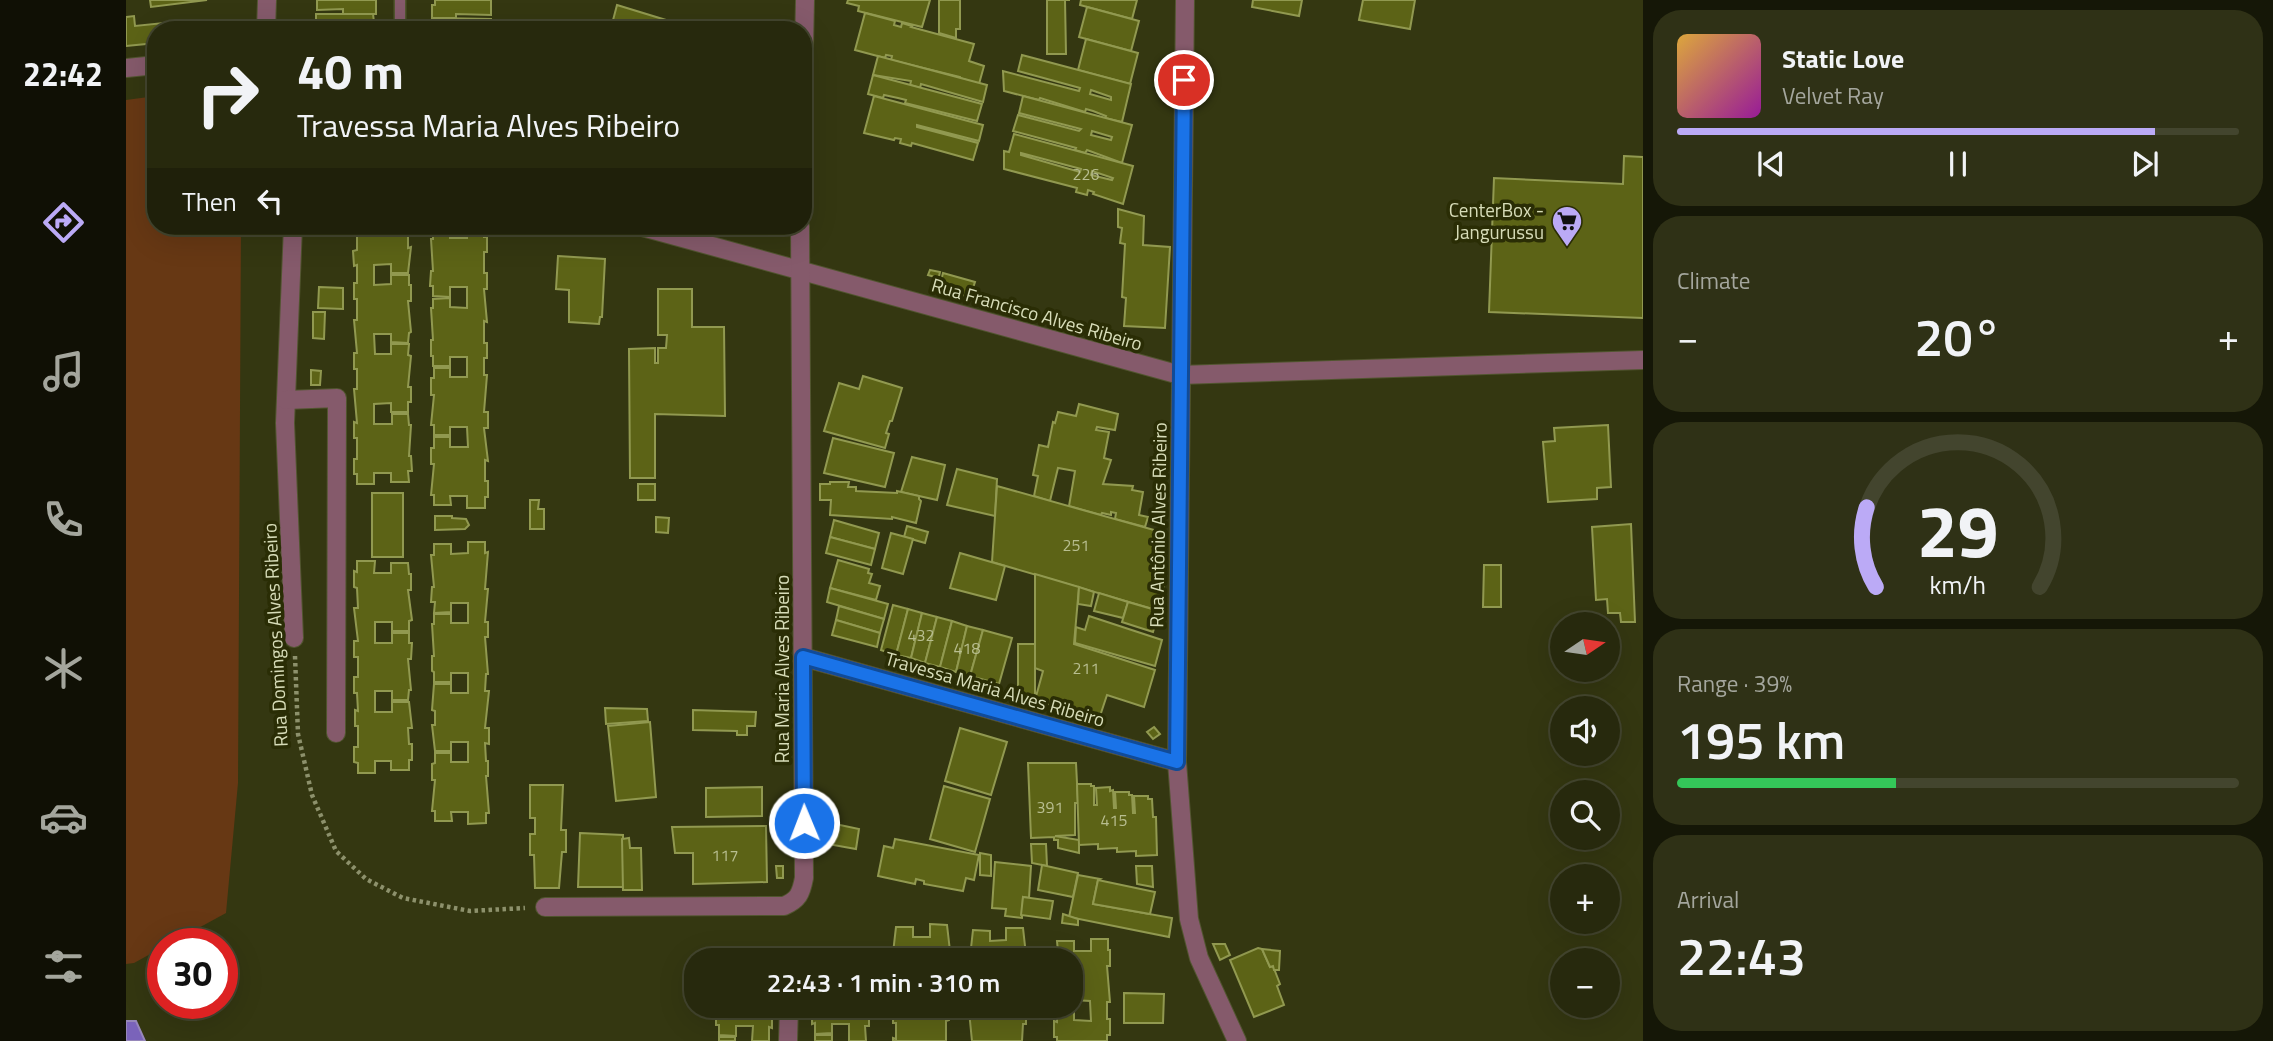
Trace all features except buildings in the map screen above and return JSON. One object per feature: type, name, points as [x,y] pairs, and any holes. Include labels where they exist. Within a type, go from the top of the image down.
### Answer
[{"type":"street","points":[[266,21],[267,0]]},
{"type":"street","points":[[805,0],[805,21]]},
{"type":"street","name":"Rua Antônio Alves Ribeiro","points":[[1185,0],[1177,762],[1189,919],[1199,958],[1237,1041]]},
{"type":"street","points":[[126,68],[147,66]]},
{"type":"street","name":"Rua Domingos Alves Ribeiro","points":[[293,235],[285,423],[294,638]]},
{"type":"street","name":"Rua Francisco Alves Ribeiro","points":[[672,235],[1180,375],[1643,360]]},
{"type":"street","name":"Rua Maria Alves Ribeiro","points":[[545,907],[784,906],[796,901],[802,893],[800,235]]},
{"type":"street","points":[[286,400],[337,398],[336,733]]},
{"type":"street","name":"Travessa Maria Alves Ribeiro","points":[[803,657],[1177,762]]},
{"type":"street","points":[[788,1041],[789,1018]]},
{"type":"lane","points":[[400,0],[400,21]]},
{"type":"path","name":"Rua Domingos Alves Ribeiro","points":[[294,638],[298,734],[312,795],[336,851],[366,879],[403,898],[470,911],[545,907]]},
{"type":"shaded area","points":[[147,97],[147,235],[241,235],[238,783],[226,913],[198,928],[147,928],[147,956],[126,964],[126,100]]},
{"type":"shaded area","points":[[126,1021],[136,1021],[145,1041],[126,1041]]},
{"type":"place","name":"CenterBox - Jangurussu","points":[[1567,248]]},
{"type":"route","points":[[804,823],[803,657],[1177,762],[1184,80]]}]
